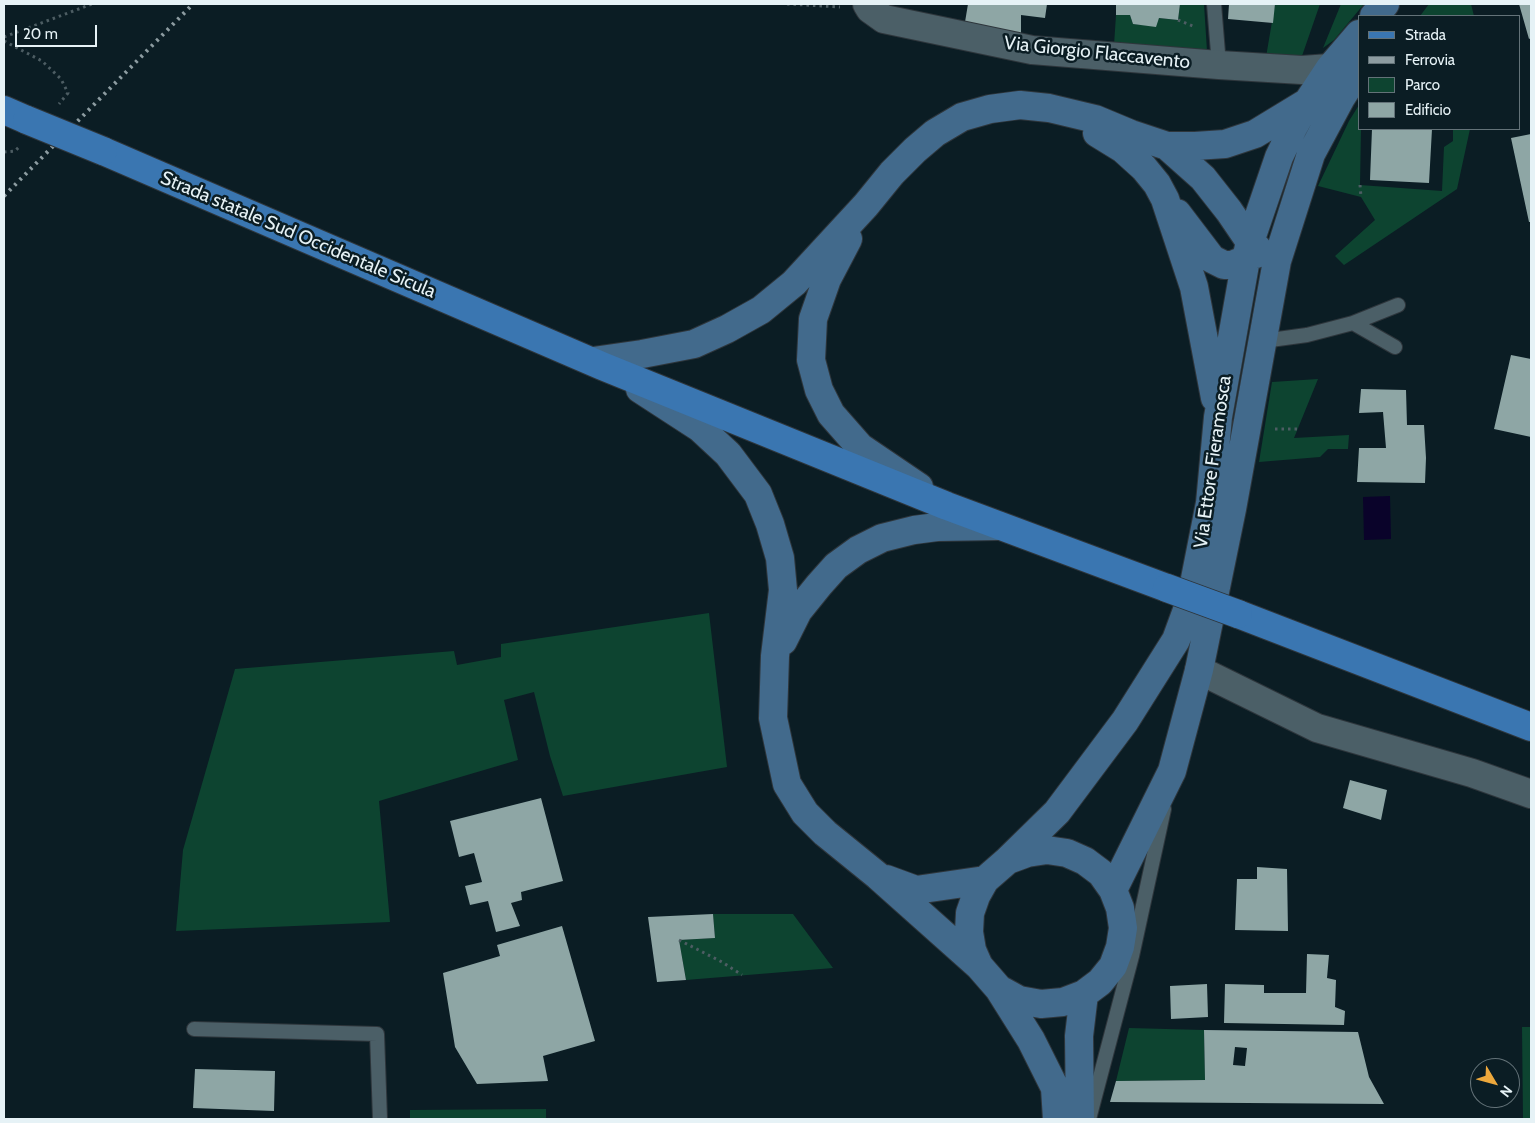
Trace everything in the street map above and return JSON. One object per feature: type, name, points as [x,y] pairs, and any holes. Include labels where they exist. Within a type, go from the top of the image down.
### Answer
[{"type":"main road","points":[[1375,15],[1384,4]]},
{"type":"main road","points":[[1395,15],[1402,4]]},
{"type":"main road","name":"Via Ettore Fieramosca","points":[[1008,860],[1057,812],[1125,721],[1176,640],[1191,599],[1210,503],[1218,417],[1250,251],[1279,157],[1307,102],[1330,68],[1358,35]]},
{"type":"main road","name":"Via Ettore Fieramosca","points":[[1113,890],[1172,771],[1199,670],[1230,518],[1277,261],[1311,154],[1340,98],[1358,71]]},
{"type":"main road","points":[[1165,199],[1212,259],[1224,265],[1232,264],[1250,251],[1267,232],[1287,174],[1311,125],[1340,98]]},
{"type":"main road","points":[[598,363],[694,344],[727,329],[761,310],[794,283],[914,150],[935,133],[962,117],[990,109],[1020,105],[1049,108],[1095,119],[1167,146],[1195,146],[1224,144],[1254,134],[1307,102]]},
{"type":"main road","points":[[1049,108],[1101,135],[1123,149],[1144,168],[1157,184],[1165,199],[1194,287],[1218,417]]},
{"type":"main road","name":"Strada statale Sud Occidentale Sicula","points":[[15,115],[598,363],[947,506]]},
{"type":"main road","points":[[1167,146],[1203,178],[1229,211],[1259,270],[1237,377],[1242,455]]},
{"type":"main road","points":[[866,205],[827,279],[813,318],[811,360],[819,390],[831,414],[860,447],[947,506],[1238,614],[1531,727]]},
{"type":"main road","points":[[598,363],[700,428],[728,454],[758,494],[770,524],[780,558],[783,590],[775,656],[773,718],[788,784],[805,813],[824,833],[878,876],[979,966],[999,989],[1031,1040],[1055,1088],[1057,1119]]},
{"type":"main road","points":[[775,656],[798,611],[836,566],[858,550],[882,538],[914,530],[937,527],[1001,526]]},
{"type":"main road","points":[[979,966],[972,950],[969,932],[970,913],[976,896],[985,880],[1008,860],[1027,853],[1046,850],[1067,853],[1085,861],[1101,873],[1113,890],[1120,908],[1123,928],[1120,948],[1113,966],[1100,982],[1084,994],[1064,1002],[1041,1004],[1019,1000],[999,989]]},
{"type":"main road","points":[[878,876],[916,890],[985,880]]},
{"type":"main road","points":[[1080,1119],[1079,1036],[1084,994]]},
{"type":"street","name":"Via Giorgio Flaccavento","points":[[869,6],[884,19],[1032,50],[1219,65],[1302,70],[1330,68]]},
{"type":"street","points":[[1199,670],[1317,728],[1472,773],[1531,794]]},
{"type":"lane","points":[[1214,4],[1219,65]]},
{"type":"lane","points":[[1263,341],[1307,335],[1353,323],[1398,305]]},
{"type":"lane","points":[[1353,323],[1395,347]]},
{"type":"lane","points":[[1089,1119],[1132,956],[1172,771]]},
{"type":"lane","points":[[194,1030],[377,1034],[380,1119]]},
{"type":"path","points":[[4,37],[92,4]]},
{"type":"path","points":[[787,4],[869,6]]},
{"type":"path","points":[[1178,20],[1200,28]]},
{"type":"path","points":[[1360,185],[1361,196]]},
{"type":"path","points":[[1272,428],[1298,429]]},
{"type":"path","points":[[679,940],[722,962],[742,975]]},
{"type":"green space","points":[[1180,4],[1204,4],[1207,51],[1114,45],[1116,15],[1130,15],[1133,24],[1155,26],[1159,18],[1178,20]]},
{"type":"green space","points":[[1275,4],[1320,4],[1302,56],[1266,57]]},
{"type":"green space","points":[[1341,4],[1364,4],[1334,40],[1323,48]]},
{"type":"green space","points":[[1429,4],[1471,4],[1474,15],[1421,15]]},
{"type":"green space","points":[[1358,107],[1358,130],[1361,130],[1360,185],[1442,191],[1444,147],[1453,141],[1453,130],[1470,130],[1457,189],[1344,265],[1335,256],[1375,220],[1361,197],[1318,186],[1349,121]]},
{"type":"green space","points":[[1318,379],[1294,438],[1349,435],[1348,449],[1328,449],[1320,457],[1259,462],[1272,382]]},
{"type":"green space","points":[[709,613],[727,767],[563,796],[550,756],[534,692],[504,700],[518,760],[379,801],[390,922],[176,931],[183,850],[235,669],[454,651],[457,665],[501,657],[501,644]]},
{"type":"green space","points":[[713,914],[793,914],[833,968],[686,980],[679,940],[715,938]]},
{"type":"green space","points":[[1522,1027],[1531,1027],[1531,1119],[1523,1119]]},
{"type":"green space","points":[[1129,1028],[1204,1030],[1205,1080],[1116,1081]]},
{"type":"green space","points":[[546,1109],[546,1119],[410,1119],[410,1110]]},
{"type":"shaded area","points":[[1390,496],[1391,539],[1364,540],[1363,497]]},
{"type":"building","points":[[968,4],[1047,4],[1045,18],[1021,15],[1021,34],[965,22]]},
{"type":"building","points":[[1116,4],[1180,4],[1178,20],[1159,18],[1156,27],[1133,24],[1130,15],[1116,15]]},
{"type":"building","points":[[1229,4],[1275,4],[1273,23],[1228,19]]},
{"type":"building","points":[[1519,4],[1531,4],[1531,38],[1529,39]]},
{"type":"building","points":[[1372,130],[1432,130],[1429,183],[1370,180]]},
{"type":"building","points":[[1531,134],[1531,222],[1529,222],[1511,138]]},
{"type":"building","points":[[1511,355],[1531,359],[1531,437],[1494,429]]},
{"type":"building","points":[[1361,389],[1406,390],[1407,425],[1424,425],[1425,483],[1357,482],[1359,448],[1386,448],[1383,412],[1359,413]]},
{"type":"building","points":[[1350,780],[1387,790],[1381,820],[1343,808]]},
{"type":"building","points":[[541,798],[563,881],[521,892],[522,900],[511,903],[520,926],[496,932],[488,901],[470,905],[465,886],[482,882],[474,853],[459,857],[450,821]]},
{"type":"building","points":[[1257,867],[1287,869],[1288,931],[1235,930],[1237,879],[1257,879]]},
{"type":"building","points":[[713,914],[715,938],[679,940],[686,980],[657,982],[648,917]]},
{"type":"building","points":[[562,926],[595,1041],[543,1056],[548,1081],[477,1084],[455,1047],[443,973],[500,956],[497,945]]},
{"type":"building","points":[[1307,954],[1329,955],[1327,978],[1336,980],[1335,1007],[1345,1011],[1344,1025],[1224,1023],[1225,984],[1264,985],[1264,993],[1306,993]]},
{"type":"building","points":[[1207,984],[1208,1017],[1171,1019],[1170,986]]},
{"type":"building","points":[[1204,1030],[1358,1032],[1369,1077],[1384,1104],[1110,1102],[1116,1081],[1205,1080]],"holes":[[[1235,1047],[1247,1048],[1245,1066],[1233,1065]]]},
{"type":"building","points":[[195,1069],[275,1071],[274,1111],[193,1108]]},
{"type":"railway","points":[[4,196],[193,4]]}]
